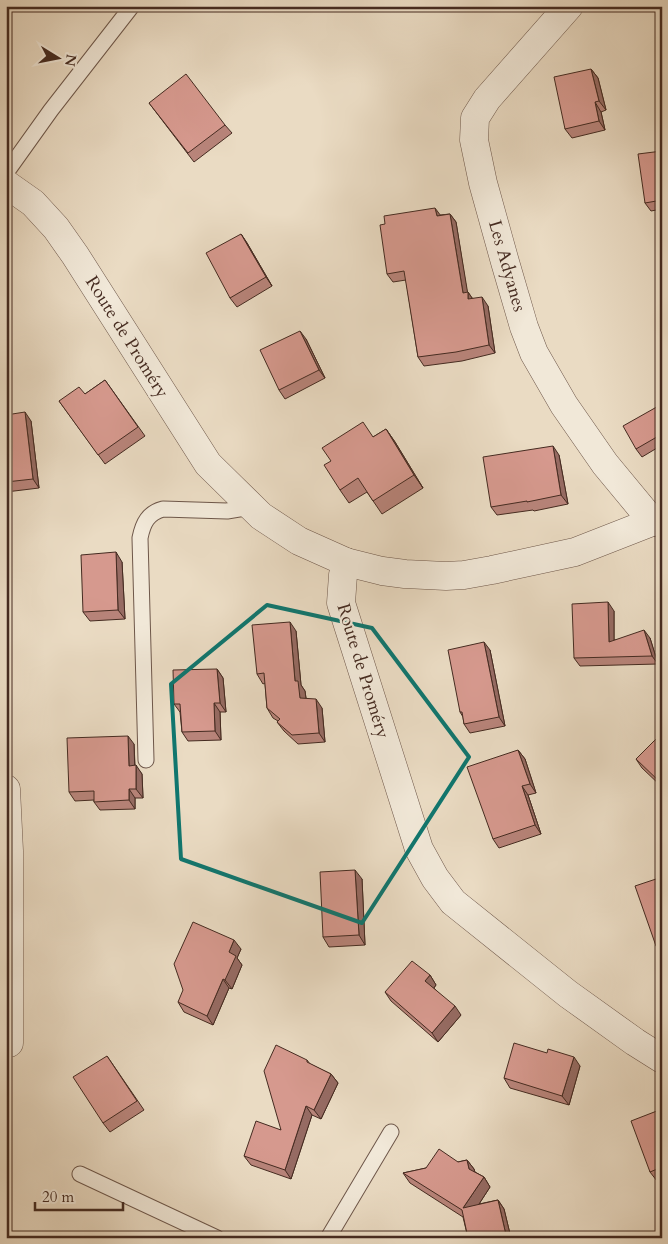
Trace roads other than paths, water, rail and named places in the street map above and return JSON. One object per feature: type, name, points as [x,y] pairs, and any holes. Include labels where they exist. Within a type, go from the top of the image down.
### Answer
[{"type":"street","name":"Les Adyanes","points":[[569,6],[487,99],[475,118],[474,140],[483,183],[502,253],[524,327],[534,353],[564,405],[605,464],[658,520]]},
{"type":"street","name":"Route de Proméry","points":[[6,184],[33,203],[56,228],[208,464],[260,516],[299,541],[346,562],[341,603],[419,849],[435,878],[453,902],[568,994],[662,1059]]},
{"type":"street","points":[[346,562],[382,571],[405,574],[464,574],[492,570],[575,552],[658,520]]},
{"type":"street","points":[[6,789],[9,851],[9,1043]]},
{"type":"lane","points":[[6,173],[50,110],[132,6]]},
{"type":"lane","points":[[146,760],[140,538],[142,527],[154,511],[163,509],[227,511],[251,507]]},
{"type":"lane","points":[[328,1238],[391,1132]]},
{"type":"lane","points":[[80,1174],[217,1238]]}]
